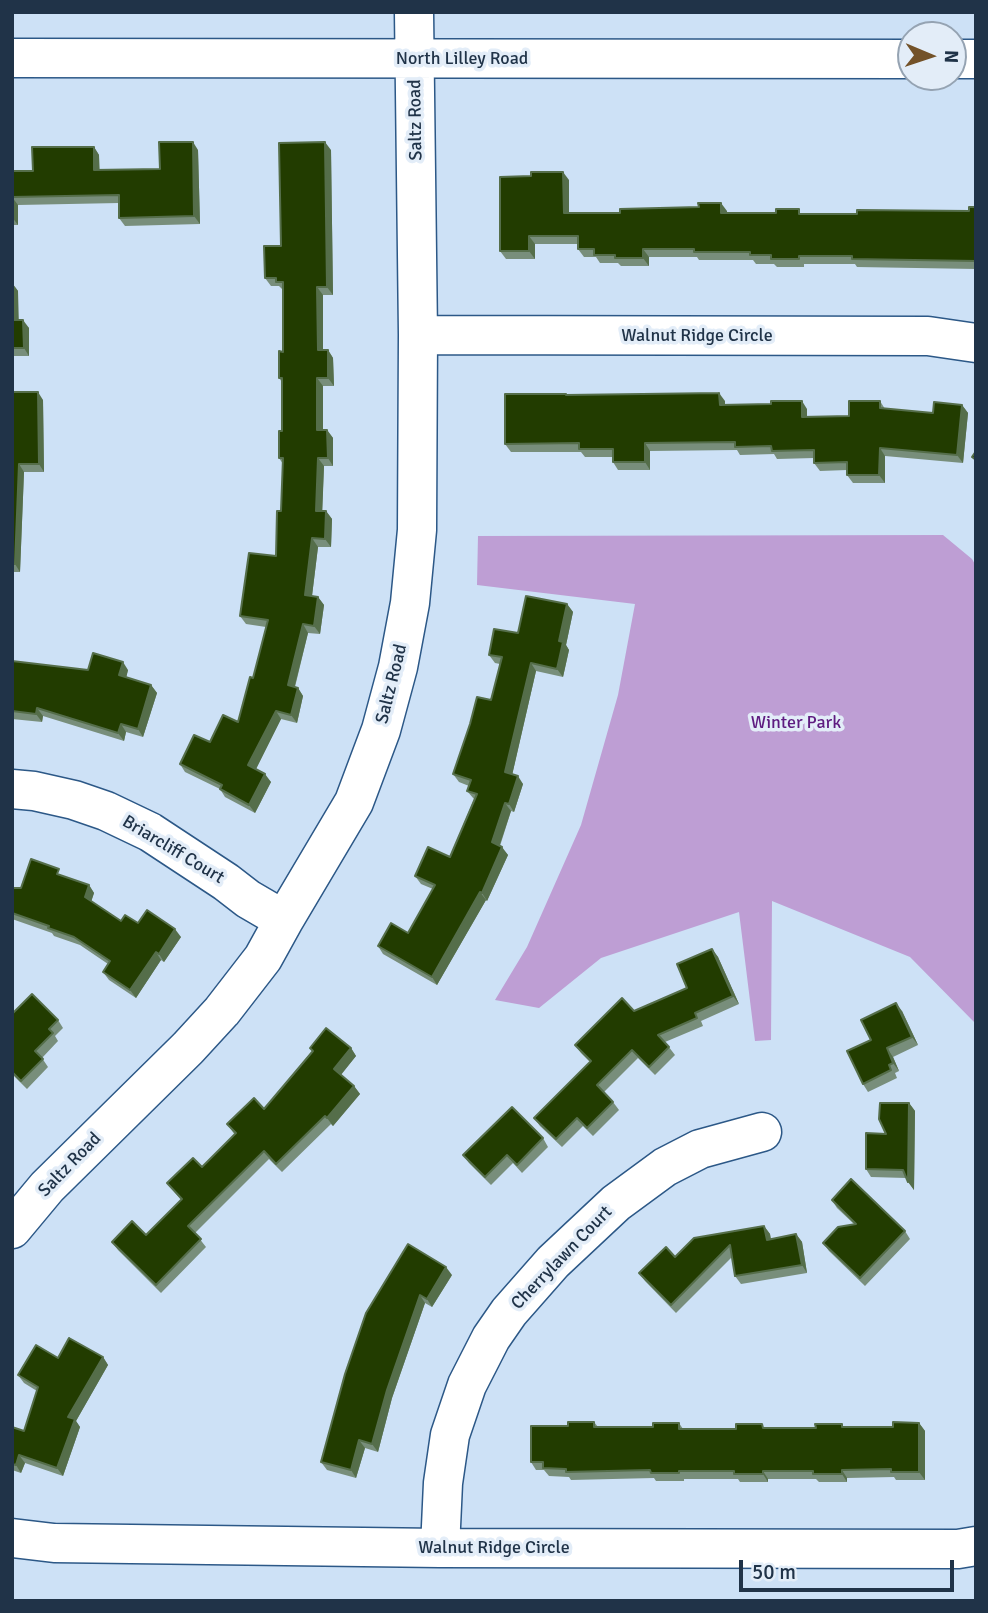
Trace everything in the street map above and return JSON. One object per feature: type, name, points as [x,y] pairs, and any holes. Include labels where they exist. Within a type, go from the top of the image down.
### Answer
[{"type":"street","name":"Saltz Road","points":[[12,1229],[47,1187],[222,1011],[263,958],[354,802],[381,730],[411,603],[417,530],[418,335],[414,12]]},
{"type":"street","name":"North Lilley Road","points":[[12,58],[897,59]]},
{"type":"street","name":"Walnut Ridge Circle","points":[[418,335],[928,336],[976,343]]},
{"type":"street","name":"Briarcliff Court","points":[[12,789],[74,800],[106,811],[150,832],[248,899],[284,920]]},
{"type":"street","name":"Cherrylawn Court","points":[[440,1548],[443,1483],[450,1435],[467,1385],[491,1338],[509,1312],[553,1262],[616,1203],[665,1167],[700,1149],[762,1132]]},
{"type":"street","name":"Walnut Ridge Circle","points":[[12,1538],[54,1543],[440,1548],[958,1549],[976,1546]]},
{"type":"green space","name":"Winter Park","points":[[943,535],[972,559],[976,566],[976,1024],[910,957],[772,901],[771,1040],[755,1041],[739,912],[601,958],[539,1008],[495,1000],[527,947],[581,825],[618,695],[635,604],[477,585],[478,536]]},
{"type":"building","points":[[159,142],[193,142],[194,216],[119,218],[119,195],[12,197],[12,171],[33,171],[32,147],[94,147],[94,170],[160,169]]},
{"type":"building","points":[[325,142],[327,287],[317,287],[318,350],[328,350],[328,378],[317,378],[317,430],[327,430],[328,458],[318,458],[316,511],[326,511],[325,539],[312,538],[305,595],[318,597],[314,626],[303,624],[288,685],[298,688],[291,715],[276,711],[248,765],[265,774],[249,805],[220,789],[222,785],[180,764],[194,735],[210,742],[223,715],[238,722],[268,620],[240,616],[249,553],[276,556],[277,511],[281,511],[283,458],[279,458],[279,431],[282,431],[282,378],[279,378],[279,351],[283,352],[283,282],[276,282],[276,278],[265,278],[264,246],[281,246],[279,143]]},
{"type":"building","points":[[531,172],[563,172],[564,213],[620,213],[620,209],[699,207],[698,203],[721,203],[721,213],[776,213],[776,209],[799,209],[799,214],[857,214],[857,210],[969,211],[969,207],[976,207],[976,261],[852,259],[852,256],[771,259],[771,255],[750,255],[750,252],[694,252],[694,249],[643,249],[643,258],[615,258],[615,255],[594,255],[594,249],[578,249],[578,236],[529,236],[529,251],[500,251],[500,177],[531,176]]},
{"type":"building","points":[[12,283],[13,320],[23,320],[24,348],[12,348]]},
{"type":"building","points":[[12,392],[38,392],[39,464],[19,464],[15,564],[12,564]]},
{"type":"building","points":[[719,393],[720,405],[802,401],[802,417],[849,416],[849,401],[880,401],[880,408],[933,413],[934,402],[962,405],[957,455],[880,448],[879,475],[847,475],[847,462],[814,463],[814,450],[772,451],[771,446],[735,447],[735,442],[645,443],[645,462],[613,462],[613,449],[579,449],[579,443],[505,444],[505,394]]},
{"type":"building","points":[[526,596],[567,604],[559,641],[563,642],[557,669],[531,663],[505,772],[518,776],[509,804],[505,803],[492,842],[502,847],[482,893],[480,892],[432,977],[378,946],[391,923],[408,933],[435,885],[415,876],[428,847],[450,857],[477,794],[467,791],[471,780],[453,774],[477,697],[491,700],[502,657],[489,655],[494,629],[518,633]]},
{"type":"building","points":[[93,653],[123,662],[119,675],[151,685],[138,729],[121,724],[118,733],[37,708],[36,714],[12,711],[12,661],[88,670]]},
{"type":"building","points":[[31,859],[59,869],[57,874],[89,885],[85,897],[121,921],[125,915],[138,923],[147,910],[175,929],[130,990],[103,972],[110,961],[74,937],[12,913],[12,888],[21,888]]},
{"type":"building","points":[[712,949],[733,996],[695,1013],[697,1018],[658,1035],[669,1047],[649,1067],[632,1050],[597,1085],[613,1102],[587,1128],[577,1118],[556,1139],[534,1118],[591,1061],[575,1045],[622,998],[634,1011],[687,988],[677,964]]},
{"type":"building","points":[[32,994],[58,1020],[49,1029],[53,1033],[35,1051],[43,1059],[21,1081],[12,1072],[12,1014]]},
{"type":"building","points":[[896,1003],[912,1037],[887,1048],[893,1063],[889,1065],[891,1070],[863,1084],[847,1051],[871,1040],[861,1020]]},
{"type":"building","points":[[326,1028],[351,1048],[334,1069],[354,1086],[327,1118],[325,1116],[276,1164],[264,1151],[188,1226],[201,1239],[156,1285],[112,1242],[132,1221],[146,1235],[182,1199],[167,1183],[193,1158],[202,1167],[236,1133],[227,1124],[254,1098],[264,1109],[313,1051],[310,1048]]},
{"type":"building","points":[[880,1103],[909,1103],[908,1182],[903,1170],[866,1169],[866,1133],[886,1134],[879,1119]]},
{"type":"building","points":[[512,1107],[543,1138],[517,1165],[507,1155],[485,1177],[463,1155]]},
{"type":"building","points":[[851,1179],[905,1231],[860,1278],[823,1243],[838,1227],[856,1224],[832,1200]]},
{"type":"building","points":[[764,1226],[767,1240],[796,1234],[802,1265],[735,1276],[730,1245],[671,1305],[639,1273],[666,1247],[675,1257],[694,1238]]},
{"type":"building","points":[[408,1244],[446,1267],[427,1299],[420,1295],[387,1390],[372,1444],[359,1440],[351,1470],[321,1462],[345,1374],[366,1313]]},
{"type":"building","points":[[69,1338],[103,1357],[68,1417],[75,1419],[57,1468],[19,1455],[16,1465],[12,1464],[12,1427],[24,1431],[38,1387],[18,1375],[36,1345],[58,1358]]},
{"type":"building","points":[[568,1422],[594,1422],[594,1427],[653,1427],[653,1423],[679,1423],[679,1429],[736,1429],[736,1424],[762,1424],[763,1428],[816,1428],[815,1424],[893,1427],[893,1422],[919,1423],[919,1472],[891,1472],[891,1469],[842,1470],[842,1474],[813,1474],[813,1471],[763,1471],[763,1474],[734,1474],[734,1471],[651,1473],[650,1470],[566,1472],[566,1469],[543,1468],[543,1462],[531,1462],[531,1426],[568,1426]]}]
